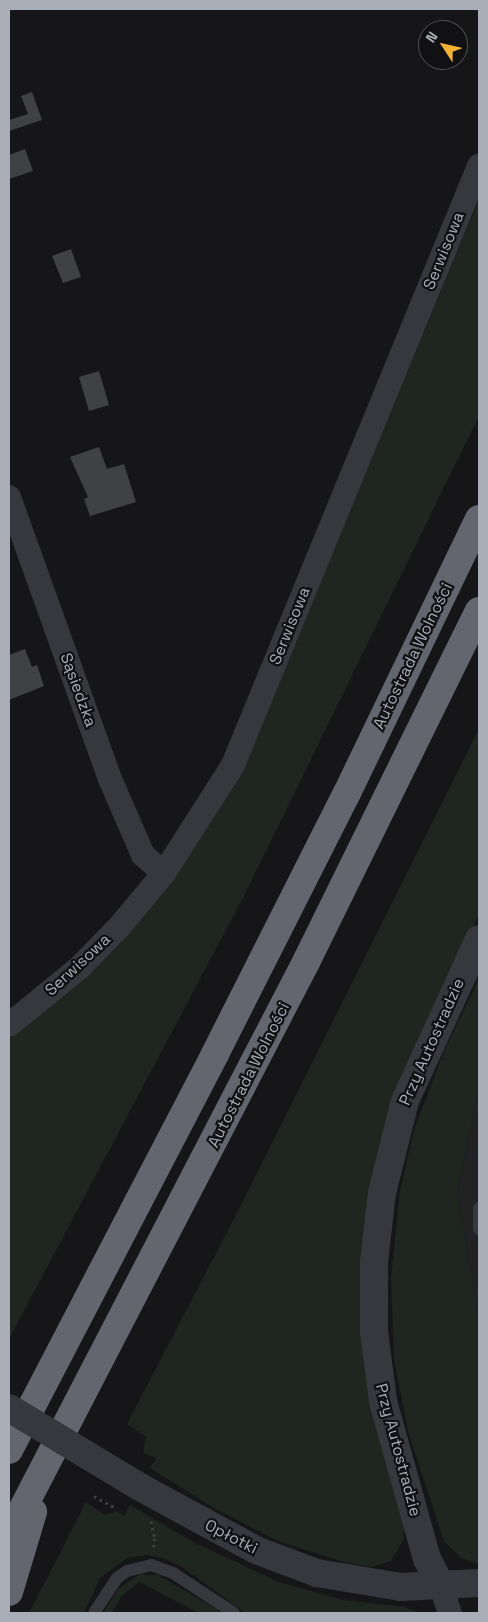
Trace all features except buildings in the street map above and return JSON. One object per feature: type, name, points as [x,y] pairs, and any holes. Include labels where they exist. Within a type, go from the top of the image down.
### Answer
[{"type":"highway","name":"Autostrada Wolności","points":[[9,1450],[347,793],[479,519]]},
{"type":"highway","name":"Autostrada Wolności","points":[[9,1535],[307,960],[479,611]]},
{"type":"highway","points":[[9,1592],[49,1460]]},
{"type":"street","name":"Serwisowa","points":[[9,1025],[80,967],[164,873],[234,765],[479,166]]},
{"type":"street","name":"Sąsiedzka","points":[[9,497],[110,779],[143,855],[164,873]]},
{"type":"street","name":"Przy Autostradzie","points":[[441,1586],[427,1559],[383,1401],[374,1332],[374,1262],[382,1193],[403,1109],[418,1068],[479,939]]},
{"type":"street","name":"Opłotki","points":[[9,1408],[214,1529],[296,1567],[360,1582],[441,1586],[479,1583]]},
{"type":"street","points":[[441,1586],[450,1613]]},
{"type":"lane","points":[[479,1208],[479,1229]]},
{"type":"lane","points":[[94,1613],[117,1578],[127,1571],[151,1565],[173,1573],[234,1613]]},
{"type":"path","points":[[94,1496],[114,1507]]},
{"type":"path","points":[[149,1513],[155,1538],[151,1565]]},
{"type":"shaded area","points":[[479,199],[479,416],[244,896],[9,1339],[9,1039],[88,973],[186,860],[245,767]]},
{"type":"shaded area","points":[[479,729],[479,915],[407,1067],[370,1193],[409,1530],[403,1531],[403,1540],[391,1561],[372,1567],[347,1563],[278,1541],[214,1508],[150,1468],[156,1458],[143,1453],[146,1437],[127,1424],[238,1211]]},
{"type":"shaded area","points":[[479,979],[479,1090],[457,1192],[479,1319],[479,1563],[475,1563],[461,1558],[444,1541],[409,1435],[394,1360],[391,1278],[400,1191],[414,1130],[444,1051]]},
{"type":"shaded area","points":[[479,1090],[479,1319],[457,1192]]},
{"type":"shaded area","points":[[86,1502],[105,1515],[117,1511],[124,1516],[130,1505],[195,1543],[279,1582],[343,1600],[405,1607],[419,1613],[245,1613],[182,1567],[163,1558],[146,1555],[127,1558],[100,1578],[84,1613],[29,1613]]},
{"type":"shaded area","points":[[140,1574],[158,1575],[223,1613],[199,1613],[139,1582],[122,1596],[111,1613],[103,1613],[118,1589]]}]
